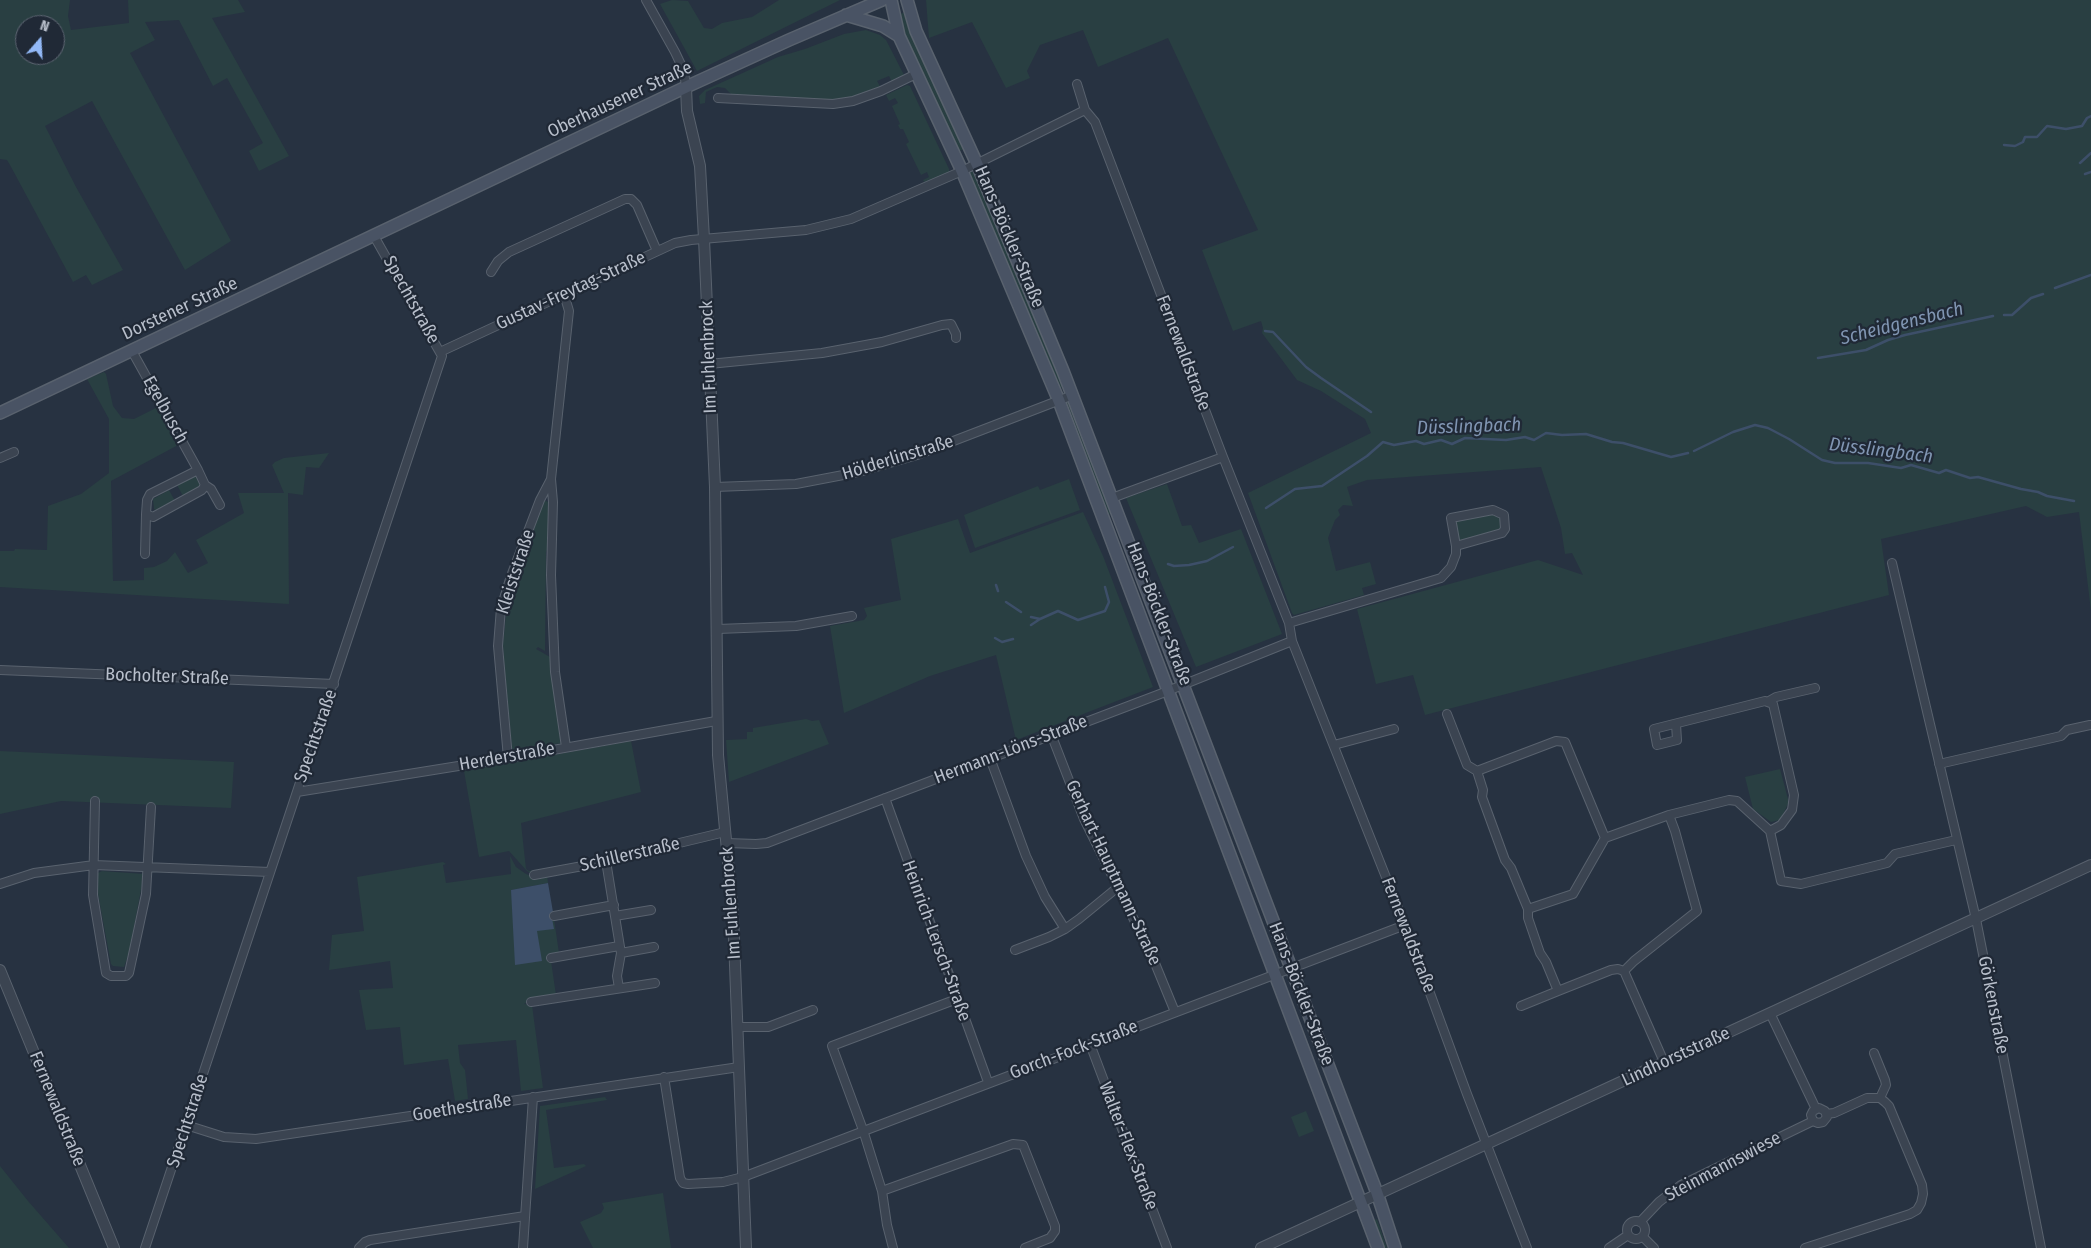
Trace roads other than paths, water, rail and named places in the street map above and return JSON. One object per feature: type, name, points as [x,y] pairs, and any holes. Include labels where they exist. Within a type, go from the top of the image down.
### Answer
[{"type":"main road","name":"Oberhausener Straße","points":[[374,236],[686,87],[882,0]]},
{"type":"main road","name":"Hans-Böckler-Straße","points":[[891,0],[899,36],[962,171],[1059,401],[1378,1248]]},
{"type":"main road","name":"Hans-Böckler-Straße","points":[[907,0],[921,44],[977,164],[1073,395],[1377,1193],[1395,1248]]},
{"type":"main road","points":[[846,15],[883,26],[899,36]]},
{"type":"main road","name":"Dorstener Straße","points":[[0,413],[374,236]]},
{"type":"street","points":[[646,0],[684,71],[686,87]]},
{"type":"street","points":[[718,98],[833,104],[853,101],[916,74]]},
{"type":"street","name":"Fernewaldstraße","points":[[1077,84],[1085,110],[1095,122],[1223,457],[1289,623],[1292,641],[1405,925],[1466,1094],[1487,1143],[1526,1248]]},
{"type":"street","name":"Im Fuhlenbrock","points":[[686,87],[687,111],[700,166],[704,239],[715,487],[718,629],[716,720],[719,780],[733,914],[746,1248]]},
{"type":"street","name":"Gustav-Freytag-Straße","points":[[440,352],[657,251],[683,241],[782,234],[819,228],[851,219],[962,171],[1085,110]]},
{"type":"street","points":[[492,272],[498,261],[510,252],[625,199],[631,199],[637,205],[657,251]]},
{"type":"street","name":"Spechtstraße","points":[[146,1248],[442,356],[374,236]]},
{"type":"street","name":"Kleiststraße","points":[[564,294],[569,311],[551,478],[554,502],[551,575],[555,672],[566,747]]},
{"type":"street","points":[[709,364],[822,353],[882,342],[951,324],[956,338]]},
{"type":"street","name":"Egelbusch","points":[[132,350],[205,485],[211,489],[220,505]]},
{"type":"street","name":"Hölderlinstraße","points":[[715,487],[796,484],[859,472],[917,455],[1073,395]]},
{"type":"street","points":[[0,458],[14,452]]},
{"type":"street","points":[[1112,498],[1223,457]]},
{"type":"street","points":[[145,554],[147,500],[150,494],[198,470]]},
{"type":"street","name":"Kleiststraße","points":[[508,758],[498,646],[501,608],[527,533],[551,478]]},
{"type":"street","points":[[146,514],[154,517],[202,490],[205,485]]},
{"type":"street","points":[[1289,623],[1441,578],[1451,567],[1456,554],[1451,518],[1494,510],[1504,515],[1505,529],[1502,534],[1456,546]]},
{"type":"street","name":"Görkenstraße","points":[[1892,562],[1976,919],[2041,1248]]},
{"type":"street","points":[[718,629],[796,626],[852,616]]},
{"type":"street","name":"Hermann-Löns-Straße","points":[[726,838],[756,844],[767,843],[1183,685],[1292,641]]},
{"type":"street","name":"Bocholter Straße","points":[[0,670],[334,684]]},
{"type":"street","points":[[1676,724],[1769,702],[1776,697],[1815,688]]},
{"type":"street","points":[[1769,702],[1773,704],[1776,710],[1794,795],[1792,810],[1781,825],[1770,831]]},
{"type":"street","points":[[1447,714],[1467,764],[1477,771],[1483,790],[1482,797],[1505,860],[1512,868],[1528,909],[1528,918],[1540,953],[1546,962],[1558,991]]},
{"type":"street","name":"Herderstraße","points":[[297,792],[508,758],[716,720]]},
{"type":"street","points":[[1939,764],[2061,736],[2068,730],[2090,725]]},
{"type":"street","points":[[1334,745],[1394,729]]},
{"type":"street","name":"Gerhart-Hauptmann-Straße","points":[[1051,734],[1084,819],[1152,956],[1175,1012]]},
{"type":"street","points":[[1477,771],[1556,741],[1565,742],[1605,838]]},
{"type":"street","points":[[990,758],[1026,856],[1045,897],[1065,928]]},
{"type":"street","name":"Heinrich-Lersch-Straße","points":[[884,798],[988,1082]]},
{"type":"street","points":[[1528,909],[1573,894],[1605,838],[1669,815],[1729,800],[1737,801],[1770,831],[1781,881],[1801,884],[1887,863],[1894,854],[1956,840]]},
{"type":"street","points":[[95,801],[92,895],[106,973],[111,976],[126,976],[129,973],[146,894],[152,807]]},
{"type":"street","points":[[1624,971],[1697,911],[1669,815]]},
{"type":"street","name":"Schillerstraße","points":[[534,875],[726,838]]},
{"type":"street","points":[[606,861],[620,949],[617,976],[619,988]]},
{"type":"street","points":[[0,884],[34,873],[94,865],[270,872]]},
{"type":"street","name":"Lindhorststraße","points":[[1261,1248],[2091,865]]},
{"type":"street","points":[[1015,950],[1049,937],[1065,928],[1118,887]]},
{"type":"street","points":[[554,916],[614,905]]},
{"type":"street","points":[[615,916],[651,910]]},
{"type":"street","name":"Gorch-Fock-Straße","points":[[743,1177],[988,1082],[1405,925]]},
{"type":"street","points":[[551,958],[620,949],[654,947]]},
{"type":"street","points":[[1522,1006],[1610,970],[1618,969],[1624,971],[1664,1062]]},
{"type":"street","name":"Fernewaldstraße","points":[[0,970],[114,1248]]},
{"type":"street","points":[[531,1002],[656,983]]},
{"type":"street","points":[[893,1248],[886,1224],[882,1192],[863,1130],[832,1046],[957,999]]},
{"type":"street","points":[[738,1027],[768,1027],[813,1010]]},
{"type":"street","points":[[1770,1013],[1816,1109]]},
{"type":"street","name":"Walter-Flex-Straße","points":[[1090,1044],[1167,1248]]},
{"type":"street","points":[[1805,1248],[1910,1214],[1917,1210],[1921,1203],[1922,1185],[1889,1106],[1880,1098],[1886,1085],[1874,1053]]},
{"type":"street","name":"Goethestraße","points":[[186,1125],[224,1137],[256,1139],[739,1067]]},
{"type":"street","points":[[664,1077],[680,1178],[683,1183],[723,1182],[743,1177]]},
{"type":"street","points":[[523,1248],[533,1097]]},
{"type":"street","name":"Steinmannswiese","points":[[1609,1248],[1628,1235],[1627,1227],[1632,1221],[1640,1222],[1659,1202],[1682,1185],[1813,1121],[1818,1124],[1823,1122],[1826,1114],[1834,1113],[1867,1098],[1880,1098]]},
{"type":"street","points":[[1816,1109],[1822,1109],[1826,1114]]},
{"type":"street","points":[[1813,1121],[1811,1115],[1816,1109]]},
{"type":"street","points":[[882,1192],[1013,1144],[1022,1145],[1049,1210],[1055,1231],[1050,1238],[1026,1248]]},
{"type":"street","points":[[359,1248],[370,1240],[525,1216]]},
{"type":"street","points":[[1640,1222],[1645,1227],[1643,1237]]},
{"type":"street","points":[[1628,1235],[1633,1239],[1643,1237]]},
{"type":"street","points":[[1643,1237],[1654,1248]]},
{"type":"water","points":[[548,883],[554,929],[537,931],[542,961],[515,965],[511,890]]},
{"type":"waterway","points":[[2004,145],[2015,146],[2023,142],[2025,137],[2037,137],[2047,126],[2066,129],[2082,126],[2087,118],[2091,116]]},
{"type":"waterway","points":[[2080,163],[2091,153]]},
{"type":"waterway","points":[[2085,174],[2091,172]]},
{"type":"waterway","name":"Scheidgensbach","points":[[2055,288],[2091,275]]},
{"type":"waterway","name":"Scheidgensbach","points":[[2004,315],[2012,315],[2031,298],[2043,294]]},
{"type":"waterway","name":"Scheidgensbach","points":[[1818,358],[1866,350],[1905,335],[1993,316]]},
{"type":"waterway","points":[[1265,331],[1273,332],[1306,367],[1371,412]]},
{"type":"waterway","name":"Düsslingbach","points":[[1694,451],[1733,432],[1755,425],[1768,428],[1822,460],[1835,463],[1868,463],[1901,468],[1911,465],[1939,473],[1946,470],[1970,478],[1978,477],[2047,496],[2074,501]]},
{"type":"waterway","name":"Düsslingbach","points":[[1266,508],[1295,489],[1322,486],[1367,456],[1383,442],[1394,445],[1416,441],[1424,444],[1441,440],[1452,444],[1465,438],[1506,440],[1525,437],[1534,440],[1546,433],[1562,435],[1586,434],[1671,457],[1688,453]]},
{"type":"waterway","name":"Düsslingbach","points":[[1168,564],[1174,566],[1189,565],[1207,561],[1233,547]]},
{"type":"waterway","name":"Düsslingbach","points":[[996,585],[998,591]]},
{"type":"waterway","name":"Düsslingbach","points":[[1031,617],[1040,619],[1058,611],[1078,620],[1105,611],[1109,602],[1105,587]]},
{"type":"waterway","name":"Düsslingbach","points":[[1006,602],[1021,612]]},
{"type":"waterway","name":"Düsslingbach","points":[[1031,625],[1040,619]]},
{"type":"waterway","points":[[995,638],[1002,642],[1013,639]]}]
